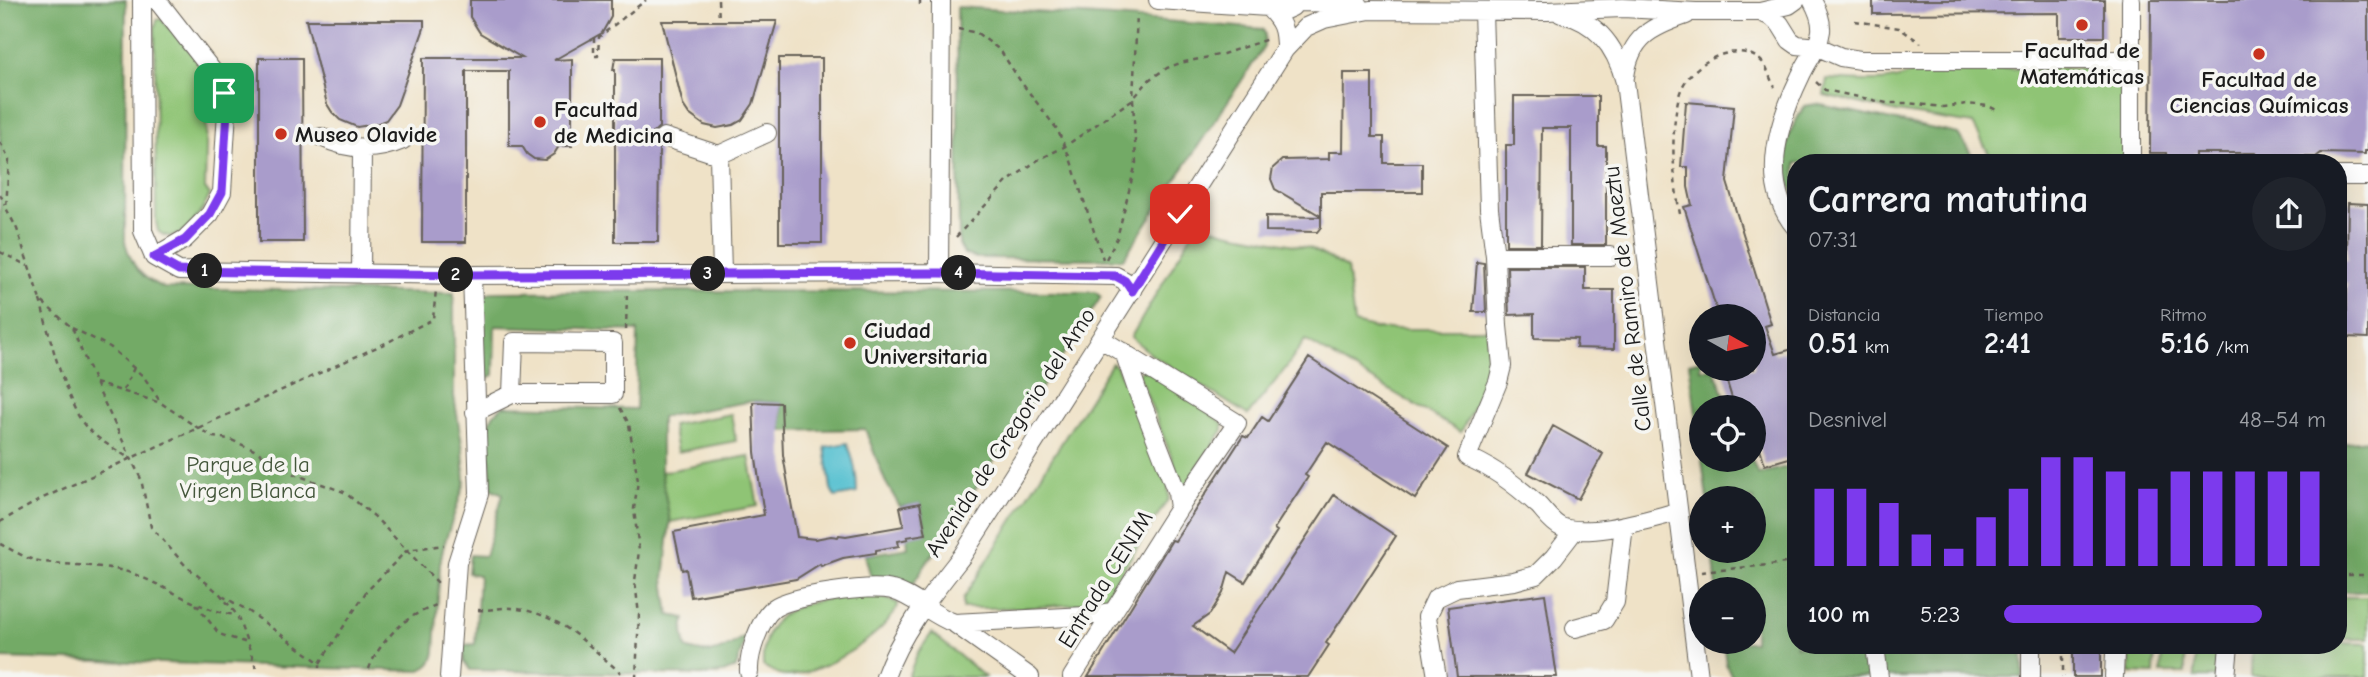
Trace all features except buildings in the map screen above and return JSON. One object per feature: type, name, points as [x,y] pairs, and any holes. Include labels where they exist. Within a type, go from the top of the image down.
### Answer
[{"type":"street","points":[[142,0],[143,231],[154,257],[179,271],[472,275],[939,273],[1116,276],[1125,281],[1132,291]]},
{"type":"street","points":[[154,257],[185,240],[210,214],[222,192],[227,111],[224,93],[215,73],[157,0]]},
{"type":"street","points":[[939,273],[941,0]]},
{"type":"street","points":[[1161,0],[1268,7],[1292,1],[1483,11],[1623,8],[1760,12],[1789,5],[1796,0]]},
{"type":"street","points":[[1787,218],[1776,195],[1773,173],[1787,103],[1802,71],[1818,47],[1822,27],[1812,0]]},
{"type":"street","points":[[2131,0],[2131,154]]},
{"type":"street","name":"Avenida de Gregorio del Amo","points":[[885,677],[890,663],[922,607],[962,556],[1285,49],[1306,27],[1360,4]]},
{"type":"street","points":[[1268,7],[1285,31],[1285,49]]},
{"type":"street","points":[[1483,11],[1489,209],[1495,256],[1502,366],[1467,457],[1505,478],[1558,526],[1574,530],[1624,525],[1678,512]]},
{"type":"street","name":"Calle de Ramiro de Maeztu","points":[[1548,11],[1578,17],[1598,32],[1620,63],[1625,82],[1699,677]]},
{"type":"street","name":"Calle de Ramiro de Maeztu","points":[[1625,82],[1628,59],[1638,41],[1664,22],[1696,12]]},
{"type":"street","points":[[1760,12],[1780,24],[1797,46],[1818,47],[1841,57],[1860,60],[2131,60]]},
{"type":"street","points":[[664,137],[719,155],[768,133]]},
{"type":"street","points":[[320,137],[338,145],[362,148],[386,147],[403,140]]},
{"type":"street","points":[[361,274],[362,148]]},
{"type":"street","points":[[719,155],[722,274]]},
{"type":"street","points":[[2347,176],[2368,176]]},
{"type":"street","points":[[1495,256],[1611,256]]},
{"type":"street","points":[[449,677],[457,564],[479,494],[472,275]]},
{"type":"street","name":"Entrada CENIM","points":[[1072,677],[1179,508],[1237,423],[1101,339]]},
{"type":"street","points":[[475,412],[512,394],[613,394],[613,343],[514,342],[512,394]]},
{"type":"street","name":"Entrada CENIM","points":[[1124,352],[1177,493],[1179,508]]},
{"type":"street","points":[[1575,628],[1604,620],[1615,602],[1624,525]]},
{"type":"street","points":[[1437,677],[1427,617],[1436,598],[1457,589],[1536,575],[1554,557],[1574,530]]},
{"type":"street","points":[[749,672],[748,658],[756,636],[773,608],[804,597],[843,591],[890,589],[954,623],[1030,677]]},
{"type":"street","points":[[954,623],[1086,616],[1112,612]]},
{"type":"street","points":[[1876,654],[1880,677]]},
{"type":"street","points":[[2031,654],[2031,677]]},
{"type":"street","points":[[2114,677],[2115,654]]},
{"type":"street","points":[[2226,677],[2228,654]]},
{"type":"path","points":[[594,37],[594,56],[598,56],[598,37],[646,0]]},
{"type":"path","points":[[718,0],[719,21]]},
{"type":"path","points":[[920,0],[920,5]]},
{"type":"path","points":[[953,29],[977,33],[1000,50],[1058,129],[1104,262],[1117,238],[1136,163],[1133,99],[1137,14]]},
{"type":"path","points":[[1855,21],[1899,28],[1930,47]]},
{"type":"path","points":[[954,239],[1007,182],[1038,160],[1064,147],[1133,99],[1150,79],[1167,68],[1223,54],[1269,38]]},
{"type":"path","points":[[1680,214],[1676,191],[1674,138],[1679,94],[1688,77],[1717,55],[1738,52],[1757,57],[1765,64],[1772,84],[1779,93]]},
{"type":"path","points":[[1802,71],[1825,90],[1887,103],[1943,107],[1967,104],[1997,110]]},
{"type":"path","points":[[0,142],[9,160],[6,208]]},
{"type":"path","points":[[0,194],[17,229],[59,366],[77,413],[87,429],[131,459]]},
{"type":"path","points":[[0,252],[28,266]]},
{"type":"path","points":[[626,330],[627,287]]},
{"type":"path","points":[[0,522],[43,498],[386,343],[433,319],[436,288]]},
{"type":"path","points":[[40,300],[72,328],[110,347],[144,377],[161,402]]},
{"type":"path","points":[[72,328],[141,478],[151,527],[185,565],[220,594],[247,610],[320,666],[366,592],[407,550],[444,545]]},
{"type":"path","points":[[123,390],[134,368]]},
{"type":"path","points":[[95,383],[161,402],[213,437],[229,439],[254,450],[294,474],[344,492],[374,516],[439,584]]},
{"type":"path","points":[[613,394],[629,424],[638,481],[634,509],[639,551],[635,581],[639,615],[636,677]]},
{"type":"path","points":[[0,544],[32,559],[96,566],[130,573],[196,604],[237,615]]},
{"type":"path","points":[[1699,572],[1787,563]]},
{"type":"path","points":[[2347,575],[2368,575]]},
{"type":"path","points":[[220,594],[237,615],[256,668]]},
{"type":"path","points":[[196,604],[219,634],[247,643]]},
{"type":"path","points":[[369,669],[387,639],[408,619],[438,604]]},
{"type":"path","points":[[478,610],[508,607],[538,613],[561,623],[621,673]]},
{"type":"path","points":[[2063,654],[2063,677]]},
{"type":"green space","name":"Parque de la Virgen Blanca","points":[[0,0],[126,0],[125,242],[134,264],[149,280],[164,288],[454,293],[454,396],[465,482],[444,545],[440,564],[435,652],[432,662],[425,668],[418,671],[0,658]]},
{"type":"green space","points":[[957,7],[1263,29],[1264,47],[1123,259],[976,258],[964,254],[959,244]]},
{"type":"green space","points":[[161,19],[207,73],[218,98],[218,110],[207,111],[205,189],[210,194],[196,218],[174,236],[166,236],[158,231],[156,222],[155,27],[157,20]]},
{"type":"green space","points":[[2125,68],[2125,154],[1989,154],[1973,124],[1897,112],[1824,95],[1827,79],[1886,80],[1909,75],[1919,69]]},
{"type":"green space","points":[[1816,104],[1958,134],[1971,154],[1787,154],[1787,175],[1784,165],[1789,134],[1804,106]]},
{"type":"green space","points":[[1204,225],[1226,232],[1310,248],[1347,268],[1354,323],[1377,329],[1488,329],[1486,380],[1461,432],[1305,340],[1248,415],[1152,355],[1131,337],[1194,230]]},
{"type":"green space","points":[[492,292],[1095,292],[1101,297],[911,587],[871,578],[865,555],[908,548],[907,537],[926,533],[920,504],[900,507],[885,481],[865,429],[782,431],[781,403],[753,401],[661,417],[661,472],[670,522],[664,579],[669,615],[685,618],[683,632],[686,648],[695,651],[717,651],[746,635],[736,668],[723,673],[701,675],[470,670],[464,661],[464,645],[475,644],[479,575],[468,573],[470,555],[485,556],[503,494],[492,489],[487,431],[493,415],[503,406],[636,409],[638,331],[495,326],[494,375],[488,378],[481,375],[482,297]]},
{"type":"green space","points":[[1112,363],[1117,367],[1168,483],[1169,498],[1105,597],[1097,603],[1020,608],[963,608],[963,599]]},
{"type":"green space","points":[[1145,369],[1223,423],[1223,430],[1184,488],[1138,373]]},
{"type":"green space","points":[[1692,382],[1719,382],[1725,395],[1693,395]]},
{"type":"green space","points":[[731,414],[736,441],[677,452],[672,425]]},
{"type":"green space","points":[[2368,440],[2368,592],[2347,592],[2347,442]]},
{"type":"green space","points":[[749,456],[758,506],[670,522],[661,472]]},
{"type":"green space","points":[[1787,467],[1787,654],[2023,654],[2023,677],[1732,677],[1725,654],[1766,654],[1766,577],[1716,577],[1714,563],[1766,563],[1766,486],[1705,486],[1704,472],[1758,474]]},
{"type":"green space","points":[[869,593],[898,603],[882,627],[852,651],[801,674],[785,676],[763,666],[765,644],[771,628],[782,616],[812,602]]},
{"type":"green space","points":[[2347,597],[2368,597],[2368,639],[2347,639]]},
{"type":"green space","points":[[932,633],[985,677],[908,677],[917,654]]},
{"type":"green space","points":[[2347,643],[2368,644],[2368,677],[2251,677],[2252,654],[2347,654]]},
{"type":"green space","points":[[2130,654],[2155,654],[2154,674],[2130,673]]},
{"type":"green space","points":[[2162,654],[2185,654],[2185,673],[2161,673]]},
{"type":"green space","points":[[2195,654],[2218,654],[2217,677],[2195,677]]},
{"type":"water","points":[[847,443],[855,468],[857,493],[835,497],[831,489],[825,447]]},
{"type":"place","name":"Facultad de Matemáticas","points":[[2082,25]]},
{"type":"place","name":"Facultad de Ciencias Químicas","points":[[2259,54]]},
{"type":"place","name":"Facultad de Medicina","points":[[540,122]]},
{"type":"place","name":"Museo Olavide","points":[[281,134]]},
{"type":"place","name":"Ciudad Universitaria","points":[[850,343]]},
{"type":"route","points":[[224,93],[227,111],[222,192],[210,214],[185,240],[154,257],[179,271],[472,275],[939,273],[1116,276],[1125,281],[1132,291],[1180,214]]}]
